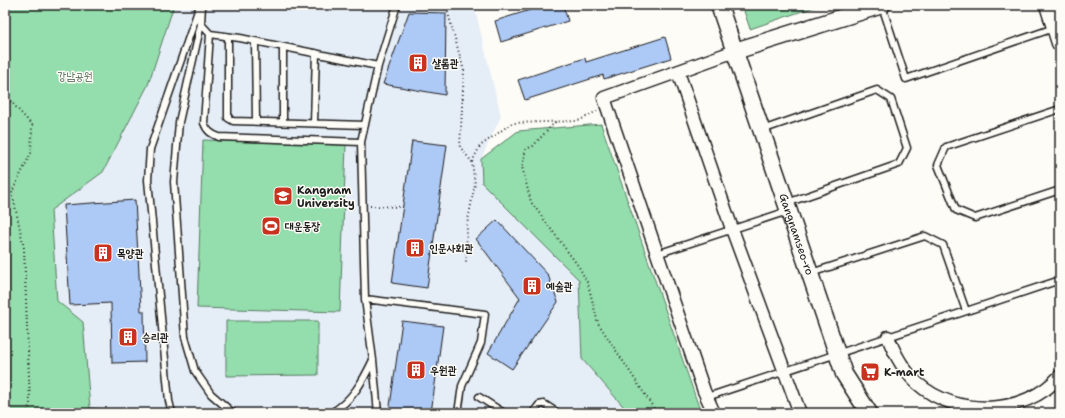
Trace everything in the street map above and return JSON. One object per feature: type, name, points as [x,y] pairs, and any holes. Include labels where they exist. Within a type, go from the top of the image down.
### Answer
[{"type":"street","name":"Gangnamseo-ro","points":[[719,5],[844,374],[869,413]]},
{"type":"street","points":[[714,413],[657,254],[604,98],[735,51],[882,5]]},
{"type":"street","points":[[1048,5],[1058,35]]},
{"type":"street","points":[[678,72],[732,229],[800,413]]},
{"type":"street","points":[[888,337],[895,355],[902,367],[918,384],[938,397],[965,407],[997,408],[1027,400],[1054,382],[1060,376]]},
{"type":"lane","points":[[201,5],[201,24],[179,122],[174,182],[185,337],[195,371],[211,394],[233,413]]},
{"type":"lane","points":[[172,413],[168,393],[148,172],[150,149],[201,5]]},
{"type":"lane","points":[[378,413],[365,299],[361,142],[378,66],[397,5]]},
{"type":"lane","points":[[882,5],[906,79],[1058,35]]},
{"type":"lane","points":[[201,24],[210,34],[255,41],[378,66]]},
{"type":"lane","points":[[210,34],[204,123],[206,129],[211,133],[219,138],[361,142]]},
{"type":"lane","points":[[228,37],[228,118],[233,120],[365,125]]},
{"type":"lane","points":[[255,41],[256,121]]},
{"type":"lane","points":[[283,47],[283,122]]},
{"type":"lane","points":[[314,123],[316,53]]},
{"type":"lane","points":[[657,254],[732,229],[899,164],[906,148],[891,99],[877,90],[762,130]]},
{"type":"lane","points":[[1060,109],[946,147],[938,165],[956,210],[975,218],[1060,190]]},
{"type":"lane","points":[[810,274],[925,236],[943,245],[966,311]]},
{"type":"lane","points":[[707,397],[1060,280]]},
{"type":"lane","points":[[365,299],[485,314],[481,343],[462,386],[458,413]]},
{"type":"lane","points":[[332,413],[352,397],[373,360]]},
{"type":"lane","points":[[479,397],[504,413]]},
{"type":"lane","points":[[533,413],[539,405],[544,404],[558,413]]},
{"type":"path","points":[[444,5],[464,71],[460,147],[472,162],[476,184],[467,225],[466,263]]},
{"type":"path","points":[[736,9],[752,5]]},
{"type":"path","points":[[5,97],[6,96],[32,125],[31,153],[12,192],[24,248],[30,403],[27,413]]},
{"type":"path","points":[[472,162],[480,146],[512,123],[578,121],[607,106]]},
{"type":"path","points":[[555,122],[533,146],[526,149],[522,166],[531,202],[579,266],[588,284],[598,323],[657,413]]},
{"type":"path","points":[[362,206],[403,207]]},
{"type":"shaded area","name":"Kangnam University","points":[[174,5],[474,5],[501,116],[481,159],[482,183],[579,280],[582,359],[629,413],[127,413],[90,408],[83,322],[57,301],[51,210],[103,172],[148,85]]},
{"type":"green space","name":"강남공원","points":[[5,5],[174,5],[148,85],[103,172],[51,210],[57,301],[83,322],[90,408],[127,413],[5,413]]},
{"type":"green space","points":[[742,5],[820,5],[750,29]]},
{"type":"green space","points":[[601,124],[701,413],[629,413],[582,359],[579,280],[482,183],[481,159],[518,131]]},
{"type":"green space","name":"대운동장","points":[[203,140],[346,145],[340,312],[197,308]]},
{"type":"green space","points":[[226,321],[318,321],[318,375],[226,376]]},
{"type":"building","points":[[546,5],[563,5],[568,21],[501,42],[495,21]]},
{"type":"building","name":"샬롬관","points":[[409,12],[446,13],[445,95],[383,84]]},
{"type":"building","points":[[665,37],[671,58],[604,79],[603,75],[525,100],[518,80],[585,58],[586,62]]},
{"type":"building","name":"인문사회관","points":[[412,141],[447,145],[427,288],[392,283]]},
{"type":"building","name":"목양관","points":[[135,200],[141,311],[144,311],[145,362],[112,363],[111,303],[70,305],[64,205]]},
{"type":"building","name":"예술관","points":[[497,220],[548,275],[558,302],[512,369],[488,353],[520,298],[476,239]]},
{"type":"building","name":"우원관","points":[[402,321],[443,326],[431,413],[389,413]]},
{"type":"place","name":"샬롬관","points":[[418,63]]},
{"type":"place","name":"Kangnam University","points":[[283,196]]},
{"type":"place","name":"대운동장","points":[[271,226]]},
{"type":"place","name":"인문사회관","points":[[415,248]]},
{"type":"place","name":"목양관","points":[[103,253]]},
{"type":"place","name":"예술관","points":[[532,286]]},
{"type":"place","name":"승리관","points":[[128,337]]},
{"type":"place","name":"우원관","points":[[416,370]]},
{"type":"place","name":"K-mart","points":[[870,372]]}]
